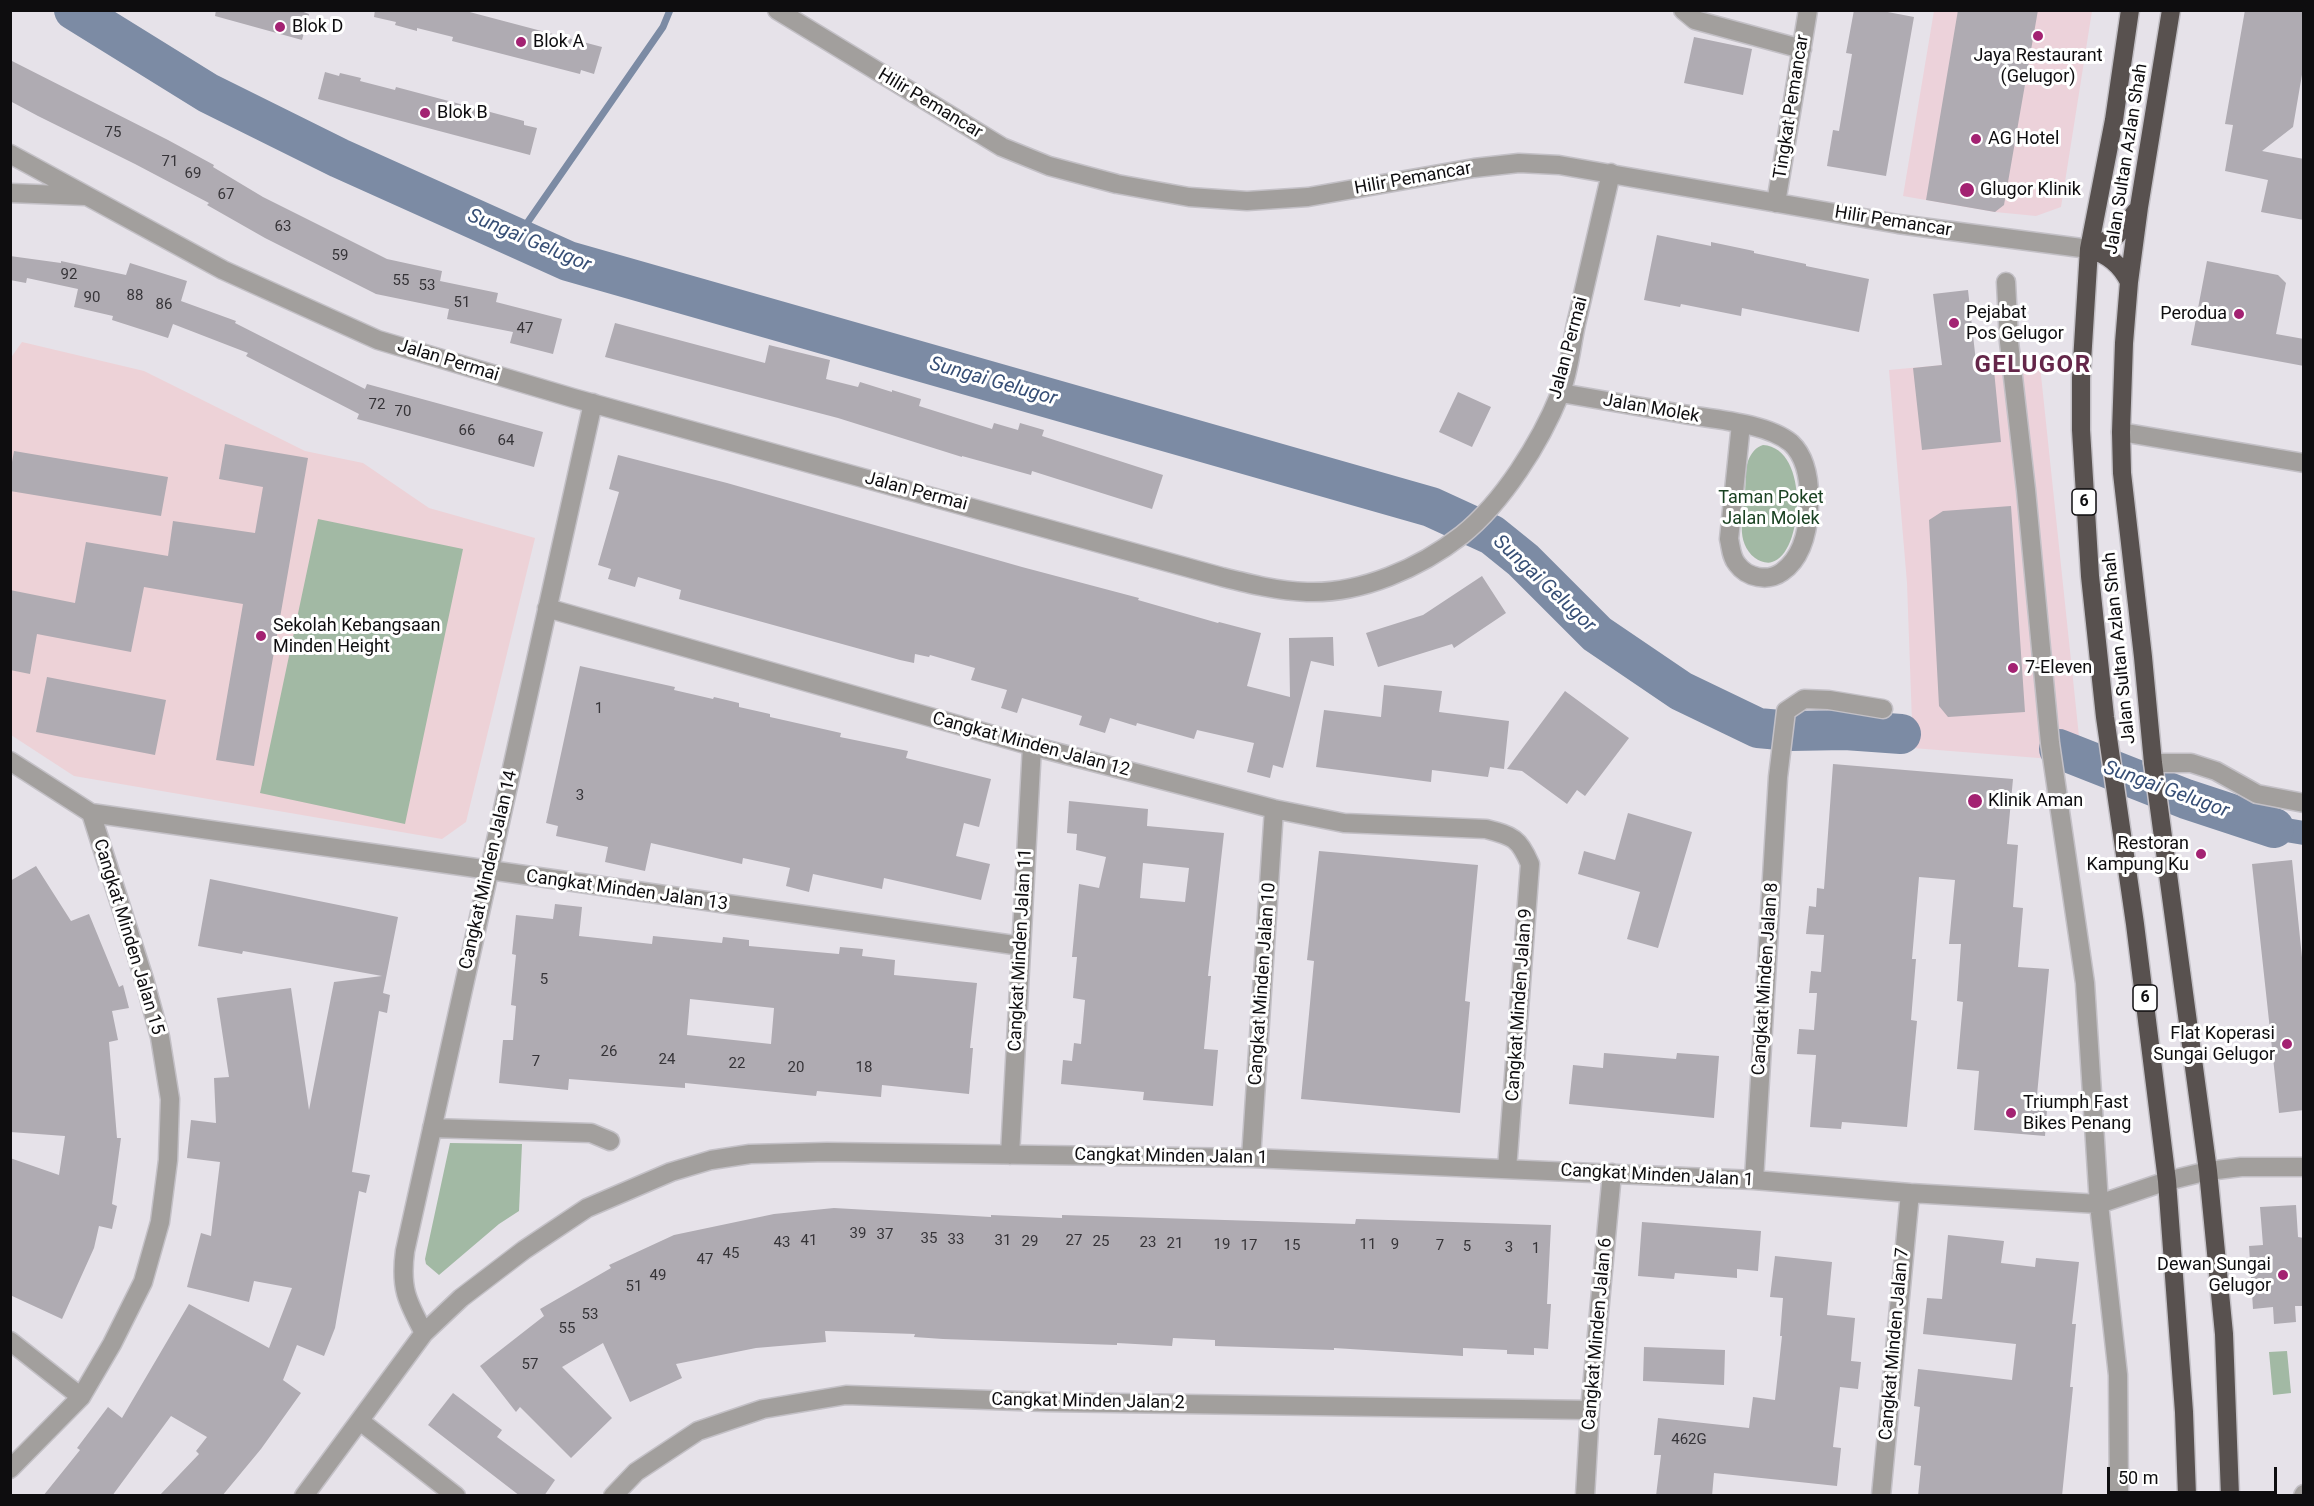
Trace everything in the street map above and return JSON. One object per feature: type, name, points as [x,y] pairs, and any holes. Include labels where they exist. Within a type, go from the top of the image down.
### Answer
[{"type":"highway","name":"Jalan Sultan Azlan Shah","points":[[2130,10],[2114,120],[2089,249],[2081,378],[2081,441],[2090,576],[2105,717],[2168,1181],[2184,1412],[2187,1496]]},
{"type":"highway","name":"Jalan Sultan Azlan Shah","points":[[2171,10],[2129,282],[2124,343],[2122,473],[2153,764],[2208,1171],[2224,1334],[2230,1496]]},
{"type":"highway","points":[[2089,249],[2117,235],[2139,207]]},
{"type":"highway","points":[[2089,249],[2101,252],[2109,258],[2125,272],[2129,282]]},
{"type":"street","name":"Hilir Pemancar","points":[[777,10],[1002,147],[1049,166],[1117,184],[1189,197],[1247,201],[1308,197],[1474,168],[1519,163],[1559,165],[1898,224],[2089,249]]},
{"type":"street","points":[[1683,10],[1695,20],[1802,49]]},
{"type":"street","name":"Tingkat Pemancar","points":[[1776,203],[1808,10]]},
{"type":"street","name":"Jalan Permai","points":[[10,154],[223,270],[378,340],[593,403],[1259,586],[1308,592],[1343,589],[1377,580],[1413,566],[1462,535],[1490,507],[1530,452],[1561,393],[1611,173]]},
{"type":"street","points":[[10,193],[90,196]]},
{"type":"street","points":[[2006,282],[2009,342],[2026,490],[2050,743],[2085,983],[2099,1204],[2118,1375],[2119,1496]]},
{"type":"street","name":"Jalan Molek","points":[[1561,393],[1741,424],[1779,435],[1791,444],[1802,459],[1809,485],[1808,525],[1803,544],[1788,567],[1780,574],[1768,578],[1755,577],[1743,571],[1731,553],[1729,538],[1741,424]]},
{"type":"street","name":"Cangkat Minden Jalan 14","points":[[424,1333],[411,1310],[404,1290],[402,1274],[405,1251],[593,403]]},
{"type":"street","points":[[2121,432],[2304,463]]},
{"type":"street","name":"Cangkat Minden Jalan 12","points":[[548,608],[1032,746],[1274,809],[1344,823],[1486,829],[1502,833],[1521,843]]},
{"type":"street","name":"Cangkat Minden Jalan 8","points":[[1754,1180],[1778,777],[1786,711],[1804,699],[1828,700],[1883,709]]},
{"type":"street","name":"Cangkat Minden Jalan 11","points":[[1010,1155],[1032,746]]},
{"type":"street","points":[[10,761],[91,813]]},
{"type":"street","points":[[2153,764],[2191,763],[2216,771],[2257,794],[2304,803]]},
{"type":"street","name":"Cangkat Minden Jalan 10","points":[[1251,1158],[1274,809]]},
{"type":"street","name":"Cangkat Minden Jalan 13","points":[[91,813],[1021,946]]},
{"type":"street","name":"Cangkat Minden Jalan 15","points":[[10,1469],[81,1396],[112,1344],[143,1282],[160,1222],[168,1160],[170,1099],[160,1037],[91,813]]},
{"type":"street","name":"Cangkat Minden Jalan 9","points":[[1508,1169],[1530,864],[1521,843]]},
{"type":"street","points":[[432,1128],[591,1133],[610,1141]]},
{"type":"street","name":"Cangkat Minden Jalan 1","points":[[304,1496],[424,1333],[461,1298],[515,1256],[587,1208],[671,1172],[711,1160],[750,1154],[851,1152],[1251,1158],[1754,1180],[1910,1193],[2099,1204],[2168,1181],[2208,1171],[2241,1167],[2304,1167]]},
{"type":"street","name":"Cangkat Minden Jalan 6","points":[[1585,1496],[1590,1410],[1612,1173]]},
{"type":"street","name":"Cangkat Minden Jalan 7","points":[[1881,1496],[1910,1193]]},
{"type":"street","points":[[10,1341],[81,1396]]},
{"type":"street","name":"Cangkat Minden Jalan 2","points":[[613,1496],[636,1472],[698,1431],[764,1409],[846,1395],[1047,1402],[1590,1410]]},
{"type":"street","points":[[360,1421],[456,1496]]},
{"type":"shaded area","points":[[1934,11],[2092,11],[2061,207],[2036,216],[1995,212],[1903,196]]},
{"type":"shaded area","name":"Sekolah Kebangsaan Minden Height","points":[[22,342],[144,371],[305,451],[363,463],[429,508],[535,538],[466,822],[442,839],[74,776],[11,735],[10,359]]},
{"type":"shaded area","points":[[2039,356],[2080,746],[2064,760],[1900,747],[1902,722],[1912,722],[1907,583],[1889,370]]},
{"type":"green space","name":"Taman Poket Jalan Molek","points":[[1763,445],[1778,451],[1789,464],[1795,481],[1797,502],[1790,541],[1782,555],[1768,563],[1757,559],[1749,552],[1742,528],[1747,465],[1754,451]]},
{"type":"green space","points":[[318,519],[463,549],[405,824],[260,793]]},
{"type":"green space","points":[[450,1143],[522,1144],[519,1211],[499,1224],[439,1275],[426,1264],[425,1259]]},
{"type":"green space","points":[[2287,1351],[2291,1393],[2273,1395],[2269,1352]]},
{"type":"building","name":"Blok D","points":[[216,10],[298,10],[309,14],[302,40],[215,16]]},
{"type":"building","name":"Blok A","points":[[375,10],[462,10],[602,47],[594,74],[581,70],[580,74],[452,41],[453,37],[395,25],[396,22],[374,17]]},
{"type":"building","points":[[1854,10],[1877,10],[1914,17],[1886,176],[1827,166],[1833,130],[1839,131],[1852,54],[1846,53]]},
{"type":"building","points":[[1958,10],[2038,10],[2004,205],[1995,212],[1926,200]]},
{"type":"building","points":[[2245,10],[2304,10],[2304,63],[2293,127],[2262,151],[2304,159],[2304,220],[2261,212],[2268,180],[2225,171],[2233,125],[2225,124]]},
{"type":"building","points":[[1694,37],[1752,49],[1743,95],[1684,83]]},
{"type":"building","points":[[10,60],[168,140],[214,165],[213,167],[263,197],[387,259],[442,271],[440,281],[498,293],[496,302],[562,319],[553,354],[510,343],[513,332],[447,319],[449,309],[376,294],[265,238],[207,205],[209,203],[10,101]]},
{"type":"building","name":"Blok B","points":[[325,72],[361,78],[360,81],[395,90],[396,87],[524,121],[524,125],[537,128],[530,155],[318,99]]},
{"type":"building","points":[[1657,235],[1711,246],[1711,242],[1869,279],[1859,332],[1742,308],[1741,316],[1681,304],[1680,307],[1644,300]]},
{"type":"building","points":[[10,256],[61,263],[61,261],[126,275],[130,263],[187,281],[181,301],[236,321],[235,323],[365,389],[367,384],[543,432],[534,467],[357,419],[359,414],[246,356],[248,353],[173,324],[168,338],[112,320],[113,316],[74,307],[78,289],[27,278],[26,283],[10,280]]},
{"type":"building","points":[[2207,261],[2278,275],[2286,283],[2276,334],[2304,339],[2304,366],[2191,345]]},
{"type":"building","points":[[1968,290],[1976,362],[1993,360],[2001,442],[1922,450],[1913,368],[1942,365],[1933,294]]},
{"type":"building","points":[[615,323],[765,363],[769,345],[830,360],[826,379],[858,387],[860,382],[892,392],[892,390],[921,399],[919,406],[992,429],[994,423],[1018,430],[1020,423],[1044,430],[1042,436],[1163,475],[1152,509],[1032,471],[1031,475],[962,457],[838,418],[605,357]]},
{"type":"building","points":[[1458,392],[1491,407],[1472,447],[1439,432]]},
{"type":"building","points":[[225,444],[308,458],[254,766],[216,760],[243,604],[144,587],[131,652],[37,634],[30,674],[10,670],[10,590],[75,603],[86,542],[168,556],[173,521],[255,533],[263,487],[219,479]]},
{"type":"building","points":[[14,451],[168,477],[161,516],[10,491]]},
{"type":"building","points":[[618,455],[727,483],[1139,598],[1138,600],[1218,623],[1261,633],[1247,686],[1290,697],[1289,638],[1333,637],[1334,666],[1311,661],[1283,768],[1273,765],[1270,778],[1247,772],[1254,743],[1197,730],[1194,739],[1110,718],[1105,733],[1079,725],[1082,716],[1022,698],[1017,713],[1001,708],[1007,690],[971,680],[975,668],[930,655],[929,657],[915,654],[914,663],[900,660],[679,599],[681,590],[638,577],[635,587],[608,579],[611,569],[598,565],[619,492],[609,489]]},
{"type":"building","points":[[2011,506],[2025,712],[1948,717],[1939,706],[1929,520],[1943,511]]},
{"type":"building","points":[[1482,576],[1506,613],[1454,648],[1452,644],[1378,667],[1366,633],[1423,615]]},
{"type":"building","points":[[580,666],[675,687],[674,690],[739,703],[739,707],[770,714],[770,717],[841,733],[840,737],[908,751],[906,758],[991,779],[979,827],[964,823],[956,856],[990,864],[981,900],[884,878],[882,889],[813,874],[809,892],[786,886],[790,868],[743,858],[742,864],[651,843],[645,871],[605,862],[608,847],[556,836],[558,826],[546,823]]},
{"type":"building","points":[[47,677],[166,700],[155,755],[36,732]]},
{"type":"building","points":[[1384,685],[1442,691],[1439,712],[1509,721],[1504,769],[1490,767],[1488,777],[1432,770],[1431,782],[1316,767],[1324,710],[1381,717]]},
{"type":"building","points":[[1565,691],[1629,738],[1585,796],[1577,790],[1567,804],[1522,771],[1507,769]]},
{"type":"building","points":[[1833,764],[2013,779],[2007,844],[2018,845],[2013,907],[2023,908],[2018,967],[2049,969],[2037,1095],[2048,1096],[2045,1136],[1974,1130],[1979,1071],[1957,1069],[1963,1002],[1957,1001],[1961,944],[1949,944],[1955,880],[1919,877],[1912,959],[1916,959],[1911,1020],[1917,1021],[1907,1127],[1842,1122],[1841,1129],[1810,1127],[1816,1055],[1797,1054],[1799,1029],[1814,1030],[1817,993],[1809,993],[1811,971],[1821,972],[1824,935],[1806,934],[1809,906],[1816,907],[1817,888],[1824,889]]},
{"type":"building","points":[[1069,801],[1148,809],[1147,826],[1224,833],[1208,976],[1211,976],[1204,1049],[1218,1050],[1213,1106],[1143,1100],[1144,1092],[1061,1084],[1063,1060],[1072,1061],[1074,1043],[1081,1044],[1085,1000],[1073,998],[1077,957],[1072,957],[1079,884],[1099,888],[1106,857],[1076,850],[1077,834],[1067,833]],"holes":[[[1143,863],[1189,868],[1185,902],[1140,898]]]},
{"type":"building","points":[[1628,813],[1692,832],[1658,948],[1627,939],[1640,892],[1578,874],[1584,851],[1615,860]]},
{"type":"building","points":[[1319,851],[1478,865],[1465,1001],[1470,1002],[1460,1113],[1301,1099],[1314,961],[1307,960]]},
{"type":"building","name":"Flat Koperasi Sungai Gelugor","points":[[2292,860],[2304,977],[2304,1110],[2279,1113],[2252,864]]},
{"type":"building","points":[[36,866],[71,921],[89,914],[119,987],[123,985],[129,1008],[112,1011],[118,1040],[109,1042],[117,1138],[121,1138],[112,1204],[117,1206],[112,1229],[99,1226],[94,1248],[62,1319],[10,1295],[10,1158],[59,1175],[65,1136],[10,1132],[10,881]]},
{"type":"building","points":[[210,879],[398,917],[383,993],[390,995],[387,1013],[379,1011],[352,1172],[370,1175],[366,1193],[359,1191],[335,1328],[324,1356],[297,1345],[283,1380],[301,1393],[261,1449],[222,1496],[159,1496],[199,1454],[196,1451],[207,1437],[171,1416],[112,1496],[43,1496],[80,1450],[77,1448],[108,1407],[122,1418],[189,1304],[269,1348],[292,1288],[254,1281],[249,1302],[187,1287],[201,1233],[211,1236],[220,1162],[187,1158],[191,1120],[216,1123],[214,1078],[229,1077],[217,998],[291,988],[309,1110],[334,982],[382,976],[243,951],[242,954],[198,946]]},
{"type":"building","points":[[555,904],[582,907],[579,936],[652,944],[653,936],[722,943],[723,937],[749,940],[749,946],[839,954],[840,947],[863,949],[862,956],[895,960],[894,975],[977,983],[970,1048],[973,1048],[969,1094],[882,1085],[881,1097],[817,1091],[816,1096],[685,1083],[685,1088],[569,1079],[568,1090],[499,1083],[503,1040],[513,1040],[516,1006],[511,1005],[516,955],[512,954],[516,915],[553,919]],"holes":[[[690,999],[774,1008],[771,1044],[687,1035]]]},
{"type":"building","points":[[1604,1053],[1676,1059],[1677,1053],[1719,1056],[1714,1118],[1569,1104],[1573,1065],[1603,1068]]},
{"type":"building","name":"Dewan Sungai Gelugor","points":[[2296,1205],[2298,1237],[2304,1238],[2304,1306],[2295,1306],[2296,1322],[2274,1324],[2273,1307],[2253,1309],[2249,1246],[2263,1245],[2260,1207]]},
{"type":"building","points":[[834,1208],[991,1217],[991,1215],[1062,1218],[1062,1215],[1355,1224],[1356,1219],[1551,1225],[1547,1304],[1551,1304],[1548,1349],[1534,1348],[1534,1355],[1507,1354],[1507,1350],[1463,1348],[1463,1356],[1334,1348],[1334,1350],[1215,1346],[1215,1340],[1173,1338],[1172,1346],[1117,1343],[1117,1345],[943,1339],[914,1337],[915,1334],[825,1331],[826,1342],[756,1348],[676,1364],[682,1378],[630,1402],[603,1343],[562,1367],[612,1418],[571,1458],[520,1407],[516,1412],[480,1366],[544,1316],[540,1309],[611,1268],[609,1265],[674,1235],[774,1214]]},
{"type":"building","points":[[1642,1222],[1761,1231],[1758,1271],[1737,1269],[1737,1278],[1675,1273],[1674,1279],[1638,1276]]},
{"type":"building","points":[[1948,1235],[2004,1241],[2001,1263],[2035,1267],[2036,1258],[2079,1262],[2072,1324],[2076,1324],[2070,1387],[2073,1387],[2062,1496],[1918,1496],[1921,1466],[1914,1465],[1920,1407],[1914,1406],[1918,1369],[2012,1380],[2016,1344],[1923,1334],[1927,1298],[1942,1299]]},
{"type":"building","points":[[1775,1256],[1832,1262],[1827,1315],[1855,1318],[1851,1361],[1861,1362],[1858,1389],[1840,1387],[1833,1447],[1841,1448],[1837,1486],[1714,1473],[1712,1496],[1656,1496],[1661,1455],[1654,1455],[1658,1418],[1749,1428],[1753,1397],[1775,1400],[1782,1336],[1780,1336],[1783,1298],[1770,1297]]},
{"type":"building","points":[[1644,1347],[1725,1350],[1724,1385],[1643,1381]]},
{"type":"building","points":[[453,1393],[502,1430],[497,1437],[555,1480],[544,1496],[520,1496],[428,1425]]},
{"type":"waterway","name":"Sungai Gelugor","points":[[74,10],[208,93],[339,158],[568,261],[1431,507],[1492,535],[1523,560],[1597,634],[1681,691],[1758,728],[1901,734]]},
{"type":"waterway","points":[[516,239],[663,27],[670,10]]},
{"type":"waterway","name":"Sungai Gelugor","points":[[2059,749],[2186,799],[2274,828]]},
{"type":"waterway","points":[[2274,828],[2304,833]]},
{"type":"place","name":"Blok D","points":[[280,27]]},
{"type":"place","name":"Jaya Restaurant (Gelugor)","points":[[2038,36]]},
{"type":"place","name":"Blok A","points":[[521,42]]},
{"type":"place","name":"Blok B","points":[[425,113]]},
{"type":"place","name":"AG Hotel","points":[[1976,139]]},
{"type":"place","name":"Glugor Klinik","points":[[1967,190]]},
{"type":"place","name":"Perodua","points":[[2239,314]]},
{"type":"place","name":"Pejabat Pos Gelugor","points":[[1954,323]]},
{"type":"place","name":"Sekolah Kebangsaan Minden Height","points":[[261,636]]},
{"type":"place","name":"7-Eleven","points":[[2013,668]]},
{"type":"place","name":"Klinik Aman","points":[[1975,801]]},
{"type":"place","name":"Restoran Kampung Ku","points":[[2201,854]]},
{"type":"place","name":"Flat Koperasi Sungai Gelugor","points":[[2287,1044]]},
{"type":"place","name":"Triumph Fast Bikes Penang","points":[[2011,1113]]},
{"type":"place","name":"Dewan Sungai Gelugor","points":[[2283,1275]]},
{"type":"district","name":"GELUGOR","points":[[2033,366]]}]
